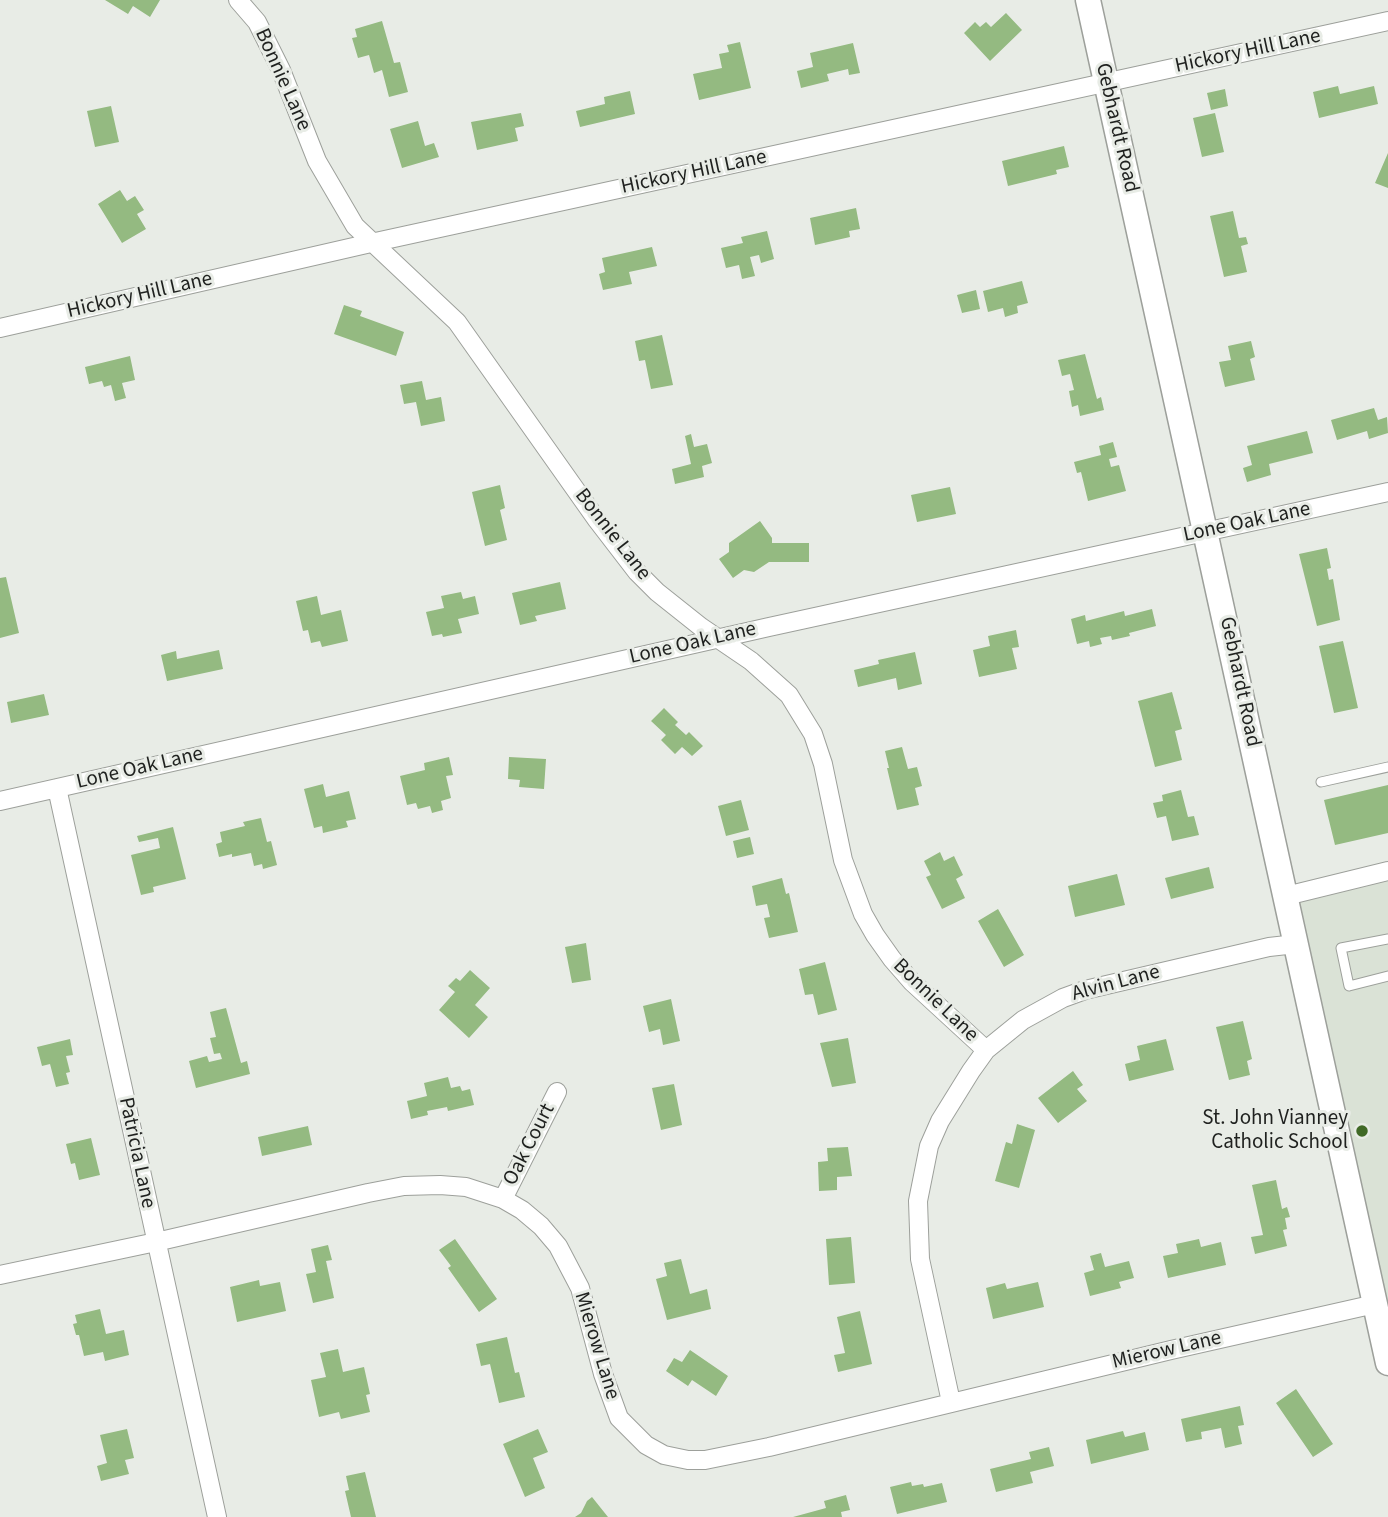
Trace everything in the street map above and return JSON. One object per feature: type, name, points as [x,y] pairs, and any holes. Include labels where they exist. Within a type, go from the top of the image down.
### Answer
[{"type":"street","name":"Bonnie Lane","points":[[238,0],[257,22],[281,70],[305,134],[329,185],[355,226],[457,322],[637,572],[657,592],[701,627],[751,661],[789,695],[813,734],[823,764],[844,860],[863,914],[892,960],[986,1050]]},
{"type":"street","name":"Gebhardt Road","points":[[1088,0],[1388,1363]]},
{"type":"street","name":"Hickory Hill Lane","points":[[0,328],[371,243],[1388,21]]},
{"type":"street","name":"Lone Oak Lane","points":[[0,801],[1388,492]]},
{"type":"street","name":"Patricia Lane","points":[[57,788],[217,1517]]},
{"type":"street","points":[[1286,896],[1388,871]]},
{"type":"street","name":"Alvin Lane","points":[[951,1402],[920,1259],[918,1201],[929,1146],[940,1121],[986,1050],[1023,1020],[1085,990],[1257,950],[1296,944]]},
{"type":"street","name":"Oak Court","points":[[503,1199],[557,1092]]},
{"type":"street","name":"Mierow Lane","points":[[0,1275],[404,1186],[466,1187],[503,1199],[522,1210],[541,1226],[558,1246],[580,1288],[606,1385],[619,1418],[646,1445],[664,1455],[688,1460],[705,1460],[769,1447],[1375,1304]]},
{"type":"lane","points":[[1321,782],[1388,767]]},
{"type":"lane","points":[[1388,939],[1341,948],[1349,986],[1388,976]]},
{"type":"shaded area","name":"St. John Vianney Catholic School","points":[[1388,871],[1388,1363],[1286,896]]},
{"type":"building","points":[[105,0],[160,0],[150,17],[133,6],[128,14]]},
{"type":"building","points":[[1006,13],[1022,30],[990,61],[964,33],[975,22],[980,27],[986,22],[991,27]]},
{"type":"building","points":[[382,21],[394,63],[400,62],[408,92],[389,97],[382,70],[374,73],[369,55],[358,58],[352,38],[357,37],[355,29]]},
{"type":"building","points":[[740,42],[751,88],[699,100],[693,74],[722,68],[719,54],[729,52],[727,45]]},
{"type":"building","points":[[853,43],[860,73],[849,75],[848,69],[827,74],[829,81],[801,88],[797,71],[813,67],[810,53]]},
{"type":"building","points":[[1338,86],[1340,94],[1374,86],[1378,104],[1319,118],[1313,92]]},
{"type":"building","points":[[1225,89],[1228,106],[1211,110],[1207,93]]},
{"type":"building","points":[[630,91],[635,114],[580,127],[576,111],[605,104],[604,97]]},
{"type":"building","points":[[111,106],[119,142],[95,147],[87,111]]},
{"type":"building","points":[[521,113],[524,126],[515,128],[518,141],[477,150],[471,122]]},
{"type":"building","points":[[1215,113],[1224,152],[1202,157],[1193,118]]},
{"type":"building","points":[[418,121],[425,146],[434,143],[439,157],[402,168],[390,129]]},
{"type":"building","points":[[1064,146],[1069,167],[1056,170],[1057,174],[1008,186],[1002,161]]},
{"type":"building","points":[[1388,153],[1388,188],[1375,183]]},
{"type":"building","points":[[120,190],[127,201],[135,196],[144,210],[137,214],[146,229],[122,243],[98,204]]},
{"type":"building","points":[[856,208],[860,229],[849,231],[850,237],[815,245],[810,218]]},
{"type":"building","points":[[1233,211],[1239,238],[1246,237],[1248,244],[1241,246],[1247,272],[1224,277],[1210,216]]},
{"type":"building","points":[[767,231],[774,259],[761,263],[759,255],[750,257],[755,276],[742,279],[739,265],[726,268],[721,248],[743,243],[741,237]]},
{"type":"building","points":[[652,247],[657,266],[629,272],[632,284],[603,290],[599,274],[605,272],[602,258]]},
{"type":"building","points":[[1022,281],[1028,303],[1017,306],[1018,313],[1005,317],[1003,308],[988,312],[983,291]]},
{"type":"building","points":[[976,290],[980,309],[962,313],[957,295]]},
{"type":"building","points":[[344,305],[362,311],[360,316],[404,332],[396,356],[334,334]]},
{"type":"building","points":[[662,335],[673,385],[651,389],[645,360],[639,361],[635,341]]},
{"type":"building","points":[[1251,341],[1255,357],[1250,359],[1255,380],[1225,387],[1219,362],[1231,360],[1228,346]]},
{"type":"building","points":[[1085,354],[1097,399],[1101,397],[1104,410],[1080,416],[1078,405],[1072,407],[1069,391],[1074,390],[1070,374],[1062,376],[1058,360]]},
{"type":"building","points":[[130,356],[135,380],[122,383],[126,398],[115,401],[111,385],[104,387],[102,381],[89,384],[85,367]]},
{"type":"building","points":[[422,381],[426,400],[441,397],[445,421],[421,426],[416,402],[404,404],[400,385]]},
{"type":"building","points":[[1374,408],[1378,420],[1387,417],[1388,433],[1369,439],[1367,431],[1337,440],[1331,420]]},
{"type":"building","points":[[1307,431],[1313,453],[1269,464],[1271,475],[1247,482],[1243,468],[1252,465],[1247,446]]},
{"type":"building","points":[[691,434],[694,447],[707,444],[712,463],[702,466],[704,477],[675,484],[672,469],[691,464],[685,436]]},
{"type":"building","points":[[1113,442],[1117,457],[1109,459],[1111,467],[1119,465],[1126,491],[1088,501],[1081,472],[1077,473],[1074,462],[1101,455],[1099,446]]},
{"type":"building","points":[[500,485],[505,508],[500,510],[507,540],[485,546],[472,492]]},
{"type":"building","points":[[950,487],[956,514],[917,522],[911,495]]},
{"type":"building","points":[[760,521],[772,538],[772,543],[809,543],[809,562],[769,562],[754,572],[744,570],[733,578],[719,559],[729,552],[729,543]]},
{"type":"building","points":[[1327,548],[1331,568],[1327,569],[1329,580],[1333,579],[1340,620],[1317,626],[1299,554]]},
{"type":"building","points":[[6,577],[19,633],[0,638],[0,578]]},
{"type":"building","points":[[560,582],[566,609],[535,616],[537,621],[520,625],[512,593]]},
{"type":"building","points":[[461,592],[463,599],[475,596],[479,614],[458,619],[462,633],[432,636],[426,612],[444,608],[441,596]]},
{"type":"building","points":[[317,596],[321,615],[341,610],[348,641],[322,647],[320,641],[311,643],[308,630],[303,631],[296,601]]},
{"type":"building","points":[[1152,609],[1156,626],[1112,640],[1111,636],[1100,638],[1102,644],[1090,647],[1089,641],[1077,644],[1071,619],[1085,615],[1086,621],[1124,611],[1125,616]]},
{"type":"building","points":[[1016,630],[1019,647],[1012,648],[1017,669],[979,677],[973,650],[990,646],[988,636]]},
{"type":"building","points":[[1343,641],[1358,708],[1334,713],[1319,646]]},
{"type":"building","points":[[219,650],[223,669],[167,681],[161,655],[176,651],[177,659]]},
{"type":"building","points":[[915,652],[922,684],[898,690],[896,678],[858,687],[854,670],[879,664],[878,660]]},
{"type":"building","points":[[1172,692],[1182,729],[1175,731],[1182,760],[1155,767],[1138,701]]},
{"type":"building","points":[[44,694],[49,715],[11,723],[7,702]]},
{"type":"building","points":[[664,708],[678,722],[675,725],[686,735],[689,732],[703,746],[692,756],[682,747],[675,754],[661,740],[666,735],[651,721]]},
{"type":"building","points":[[902,747],[908,769],[917,767],[922,786],[915,788],[919,805],[897,810],[885,751]]},
{"type":"building","points":[[449,757],[453,775],[446,776],[451,798],[441,801],[443,810],[432,813],[430,806],[418,809],[416,803],[407,805],[400,776],[425,770],[424,763]]},
{"type":"building","points":[[509,757],[546,759],[544,789],[519,787],[520,780],[508,779]]},
{"type":"building","points":[[323,784],[326,797],[349,791],[356,819],[346,821],[348,827],[323,833],[322,826],[314,828],[304,789]]},
{"type":"building","points":[[1388,785],[1388,833],[1335,845],[1324,800]]},
{"type":"building","points":[[1181,790],[1188,817],[1194,816],[1199,835],[1172,841],[1166,816],[1157,818],[1153,803],[1163,801],[1162,795]]},
{"type":"building","points":[[741,800],[749,830],[726,836],[718,806]]},
{"type":"building","points":[[261,818],[277,865],[263,869],[262,864],[254,866],[251,853],[219,857],[216,844],[222,842],[220,832],[245,826],[243,822]]},
{"type":"building","points":[[173,827],[186,879],[153,887],[154,892],[141,895],[131,855],[160,848],[158,838],[139,842],[137,836]]},
{"type":"building","points":[[750,837],[754,854],[737,858],[733,841]]},
{"type":"building","points":[[940,852],[944,861],[954,856],[963,875],[956,879],[965,898],[942,909],[926,877],[931,875],[924,861]]},
{"type":"building","points":[[1209,867],[1214,888],[1171,899],[1165,878]]},
{"type":"building","points":[[1117,874],[1125,905],[1075,917],[1068,886]]},
{"type":"building","points":[[782,878],[786,894],[789,893],[798,932],[769,938],[764,918],[770,917],[767,904],[756,906],[752,886]]},
{"type":"building","points":[[998,909],[1024,955],[1004,967],[978,921]]},
{"type":"building","points":[[586,943],[591,980],[572,983],[565,947]]},
{"type":"building","points":[[825,962],[837,1010],[818,1015],[813,994],[805,995],[799,969]]},
{"type":"building","points":[[470,970],[490,988],[475,1005],[488,1017],[469,1038],[439,1010],[455,992],[448,986],[456,978],[460,981]]},
{"type":"building","points":[[671,999],[680,1041],[663,1045],[660,1029],[649,1032],[643,1006]]},
{"type":"building","points":[[226,1008],[241,1063],[247,1061],[250,1074],[196,1088],[189,1061],[207,1056],[209,1062],[222,1059],[220,1053],[214,1054],[210,1038],[216,1037],[210,1012]]},
{"type":"building","points":[[1243,1021],[1252,1059],[1247,1061],[1250,1075],[1229,1080],[1216,1027]]},
{"type":"building","points":[[848,1038],[856,1083],[832,1087],[820,1043]]},
{"type":"building","points":[[70,1039],[73,1055],[66,1056],[70,1072],[66,1073],[69,1084],[56,1087],[50,1064],[42,1066],[37,1047]]},
{"type":"building","points":[[1166,1039],[1174,1070],[1129,1081],[1125,1064],[1140,1060],[1137,1046]]},
{"type":"building","points":[[1073,1071],[1083,1085],[1077,1089],[1087,1101],[1058,1123],[1038,1098]]},
{"type":"building","points":[[448,1077],[451,1088],[460,1086],[462,1091],[470,1089],[474,1105],[448,1111],[447,1107],[427,1111],[428,1115],[411,1119],[407,1101],[427,1096],[424,1083]]},
{"type":"building","points":[[674,1084],[682,1125],[661,1130],[652,1088]]},
{"type":"building","points":[[1017,1124],[1035,1130],[1019,1188],[995,1181],[1006,1142],[1012,1144]]},
{"type":"building","points":[[308,1126],[312,1145],[262,1156],[258,1137]]},
{"type":"building","points":[[91,1138],[100,1175],[79,1180],[66,1144]]},
{"type":"building","points":[[848,1147],[852,1176],[837,1177],[837,1190],[819,1191],[818,1162],[828,1161],[827,1148]]},
{"type":"building","points":[[1276,1180],[1282,1209],[1287,1207],[1290,1217],[1285,1218],[1287,1229],[1283,1230],[1287,1246],[1255,1254],[1251,1237],[1263,1235],[1252,1185]]},
{"type":"building","points":[[851,1237],[855,1283],[829,1285],[826,1239]]},
{"type":"building","points":[[455,1239],[497,1299],[479,1312],[448,1268],[451,1266],[439,1250]]},
{"type":"building","points":[[1199,1239],[1201,1247],[1221,1242],[1226,1265],[1168,1278],[1163,1256],[1178,1253],[1176,1244]]},
{"type":"building","points":[[328,1245],[332,1260],[326,1261],[334,1298],[313,1303],[306,1274],[316,1272],[311,1249]]},
{"type":"building","points":[[1101,1253],[1105,1267],[1129,1261],[1134,1278],[1119,1282],[1121,1288],[1090,1296],[1084,1273],[1094,1270],[1090,1256]]},
{"type":"building","points":[[681,1259],[690,1294],[707,1289],[711,1309],[667,1320],[656,1279],[667,1276],[664,1263]]},
{"type":"building","points":[[259,1280],[260,1286],[280,1282],[286,1311],[237,1322],[230,1287]]},
{"type":"building","points":[[1038,1282],[1044,1307],[993,1319],[986,1288],[1005,1283],[1007,1289]]},
{"type":"building","points":[[100,1309],[106,1334],[124,1330],[129,1355],[105,1361],[103,1352],[84,1356],[73,1324],[77,1323],[75,1315]]},
{"type":"building","points":[[860,1311],[872,1364],[838,1372],[834,1355],[845,1353],[837,1317]]},
{"type":"building","points":[[507,1337],[515,1373],[519,1372],[525,1397],[499,1403],[490,1364],[481,1366],[476,1344]]},
{"type":"building","points":[[338,1349],[343,1372],[364,1367],[370,1394],[366,1395],[370,1412],[341,1419],[339,1412],[319,1417],[311,1380],[326,1377],[320,1353]]},
{"type":"building","points":[[690,1350],[728,1376],[716,1396],[692,1380],[688,1386],[666,1371],[674,1358],[682,1362]]},
{"type":"building","points":[[1296,1389],[1333,1444],[1313,1457],[1276,1403]]},
{"type":"building","points":[[1240,1406],[1244,1425],[1238,1426],[1242,1444],[1225,1448],[1221,1428],[1201,1432],[1202,1439],[1186,1442],[1181,1419]]},
{"type":"building","points":[[127,1429],[134,1458],[125,1460],[129,1474],[101,1481],[97,1466],[107,1463],[100,1435]]},
{"type":"building","points":[[538,1429],[548,1452],[533,1458],[545,1488],[525,1497],[503,1444]]},
{"type":"building","points":[[1123,1431],[1125,1437],[1145,1432],[1149,1450],[1091,1464],[1086,1440]]},
{"type":"building","points":[[1049,1447],[1054,1466],[1030,1472],[1033,1483],[996,1492],[990,1469],[1031,1459],[1029,1452]]},
{"type":"building","points":[[365,1472],[376,1517],[351,1517],[345,1491],[349,1490],[346,1476]]},
{"type":"building","points":[[911,1482],[912,1486],[923,1484],[924,1487],[942,1483],[947,1502],[897,1514],[890,1487]]},
{"type":"building","points":[[846,1495],[850,1510],[841,1512],[842,1517],[793,1517],[826,1508],[824,1501]]},
{"type":"building","points":[[592,1497],[608,1517],[575,1517],[581,1513]]},
{"type":"place","name":"St. John Vianney Catholic School","points":[[1362,1131]]}]
